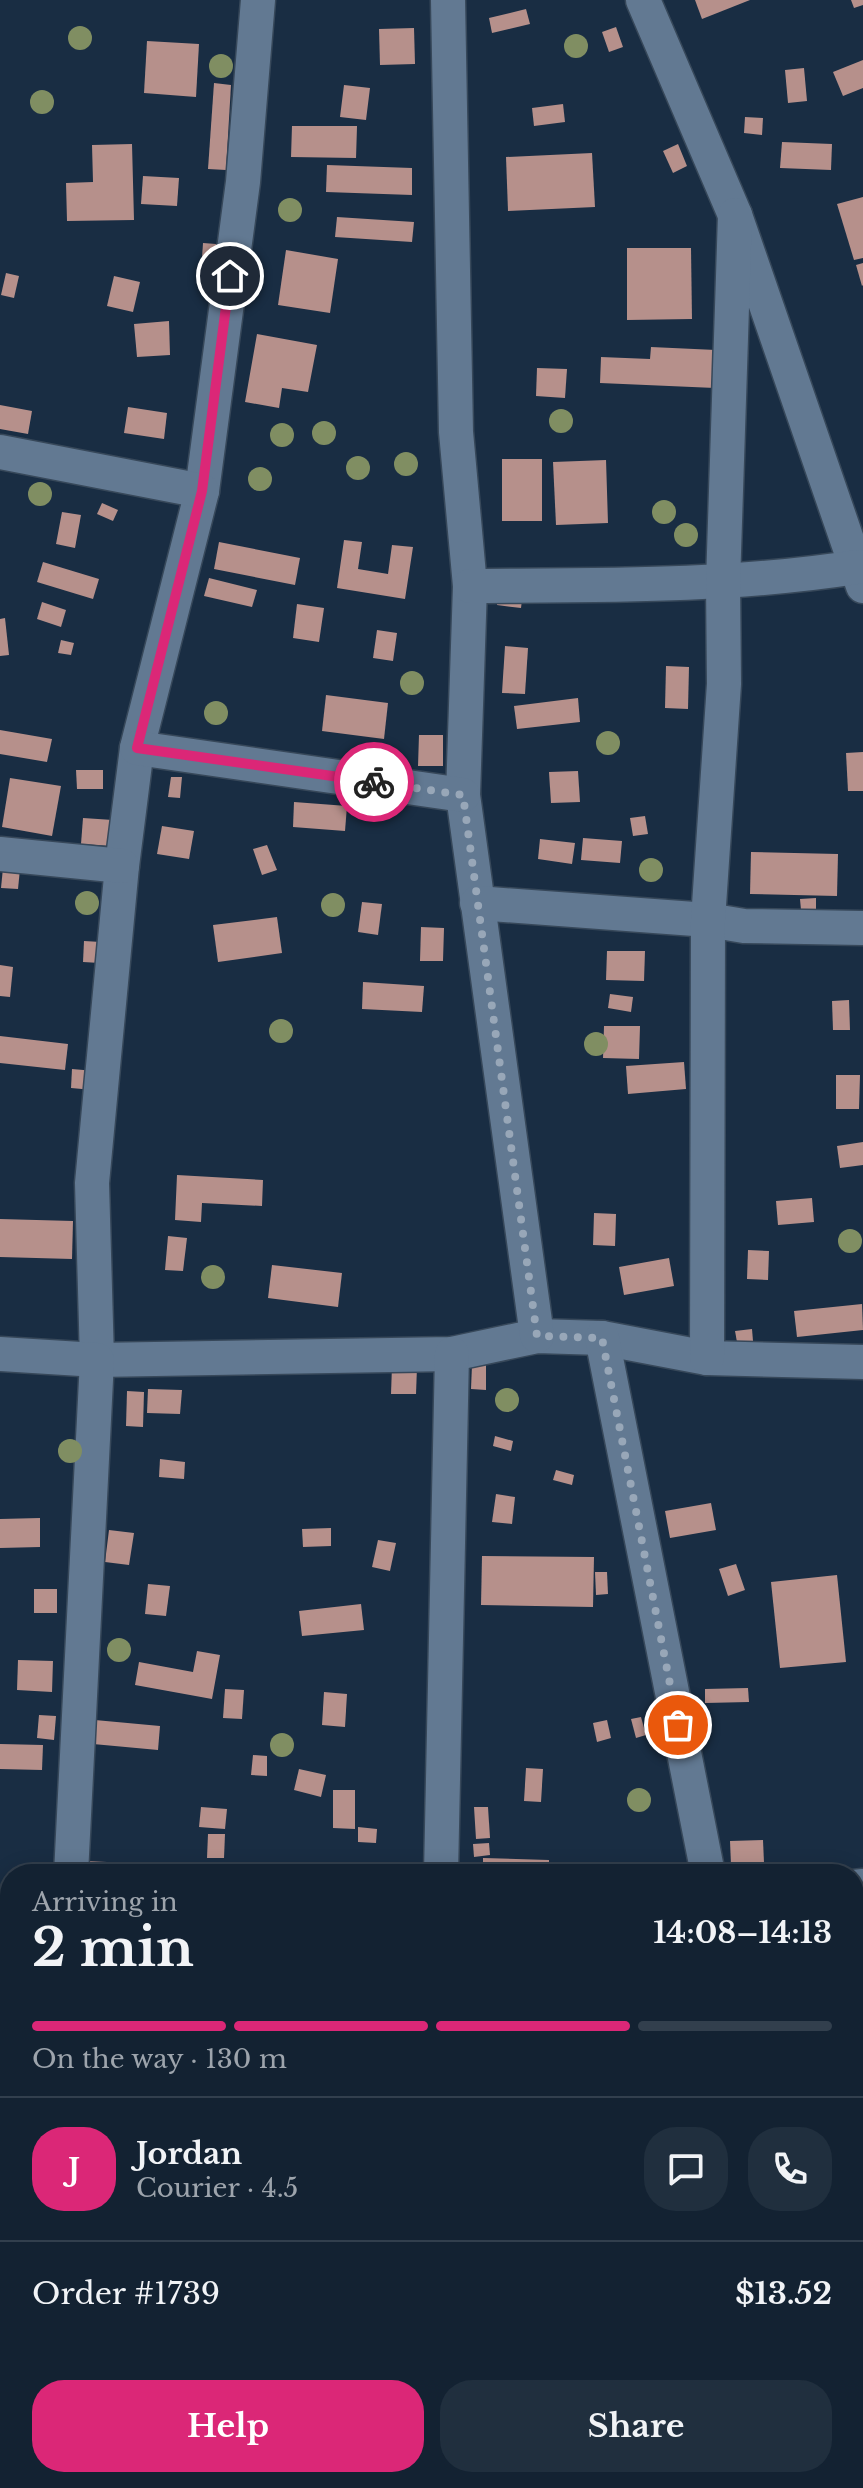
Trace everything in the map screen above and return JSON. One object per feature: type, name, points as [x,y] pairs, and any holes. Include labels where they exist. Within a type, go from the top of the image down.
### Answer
[{"type":"street","points":[[72,1864],[97,1360],[92,1183],[122,866],[137,748],[202,491],[243,182],[258,0]]},
{"type":"street","points":[[448,0],[456,432],[470,586],[463,795],[537,1336]]},
{"type":"street","points":[[470,586],[723,583],[860,576],[735,215],[643,0]]},
{"type":"street","points":[[707,1358],[708,920],[724,684],[723,583],[735,215]]},
{"type":"street","points":[[0,452],[202,491]]},
{"type":"street","points":[[137,748],[463,795]]},
{"type":"street","points":[[0,854],[122,866]]},
{"type":"street","points":[[477,903],[708,920],[744,926],[863,928]]},
{"type":"street","points":[[0,1354],[97,1360],[452,1354],[537,1336],[602,1338],[707,1358],[863,1362]]},
{"type":"street","points":[[602,1338],[706,1864]]},
{"type":"street","points":[[441,1864],[452,1354]]},
{"type":"building","points":[[695,0],[750,0],[702,19]]},
{"type":"building","points":[[851,0],[863,0],[863,5],[854,8]]},
{"type":"building","points":[[526,9],[530,24],[492,33],[489,18]]},
{"type":"building","points":[[616,27],[623,47],[609,52],[602,32]]},
{"type":"building","points":[[414,28],[415,64],[380,65],[379,29]]},
{"type":"building","points":[[147,41],[199,44],[196,97],[144,93]]},
{"type":"building","points":[[863,60],[863,88],[843,96],[833,72]]},
{"type":"building","points":[[804,68],[807,101],[788,103],[785,70]]},
{"type":"building","points":[[214,83],[231,85],[226,170],[208,169]]},
{"type":"building","points":[[344,85],[370,88],[366,120],[340,117]]},
{"type":"building","points":[[563,104],[565,122],[534,126],[532,108]]},
{"type":"building","points":[[745,117],[763,118],[762,135],[744,133]]},
{"type":"building","points":[[292,126],[357,126],[356,158],[291,157]]},
{"type":"building","points":[[782,142],[832,144],[831,170],[780,168]]},
{"type":"building","points":[[132,144],[134,220],[67,221],[66,183],[93,182],[92,145]]},
{"type":"building","points":[[678,144],[687,166],[673,173],[663,151]]},
{"type":"building","points":[[592,153],[595,207],[508,211],[506,157]]},
{"type":"building","points":[[327,165],[412,168],[412,195],[326,192]]},
{"type":"building","points":[[143,176],[179,178],[177,206],[141,204]]},
{"type":"building","points":[[863,197],[863,258],[854,260],[837,204]]},
{"type":"building","points":[[337,217],[414,222],[412,242],[335,237]]},
{"type":"building","points":[[203,243],[216,244],[214,273],[201,273]]},
{"type":"building","points":[[627,248],[691,248],[692,319],[627,320]]},
{"type":"building","points":[[286,250],[338,259],[330,313],[278,305]]},
{"type":"building","points":[[863,263],[863,285],[862,286],[856,265]]},
{"type":"building","points":[[6,273],[19,276],[14,298],[1,295]]},
{"type":"building","points":[[114,276],[140,282],[133,312],[107,306]]},
{"type":"building","points":[[169,321],[170,355],[137,357],[134,324]]},
{"type":"building","points":[[257,334],[317,345],[308,392],[282,388],[279,408],[245,402]]},
{"type":"building","points":[[651,347],[716,350],[715,388],[600,383],[601,357],[650,359]]},
{"type":"building","points":[[537,368],[567,369],[565,398],[536,396]]},
{"type":"building","points":[[0,405],[32,411],[28,434],[0,429]]},
{"type":"building","points":[[128,407],[167,413],[164,439],[124,433]]},
{"type":"building","points":[[502,459],[542,459],[542,521],[502,521]]},
{"type":"building","points":[[606,460],[608,523],[556,525],[553,462]]},
{"type":"building","points":[[102,503],[118,510],[113,521],[97,514]]},
{"type":"building","points":[[62,512],[81,515],[75,548],[56,544]]},
{"type":"building","points":[[344,540],[362,542],[358,569],[388,574],[392,545],[413,547],[405,599],[337,588]]},
{"type":"building","points":[[219,542],[300,558],[295,585],[214,569]]},
{"type":"building","points":[[43,562],[99,579],[93,599],[37,582]]},
{"type":"building","points":[[209,578],[257,590],[252,607],[204,596]]},
{"type":"building","points":[[498,589],[523,591],[521,608],[497,605]]},
{"type":"building","points":[[42,602],[66,610],[61,627],[37,619]]},
{"type":"building","points":[[297,604],[324,608],[319,642],[293,638]]},
{"type":"building","points":[[5,618],[9,655],[0,656],[0,619]]},
{"type":"building","points":[[377,630],[397,633],[393,661],[373,658]]},
{"type":"building","points":[[61,640],[74,643],[71,655],[58,653]]},
{"type":"building","points":[[505,646],[528,648],[525,694],[502,693]]},
{"type":"building","points":[[666,666],[689,667],[688,709],[665,708]]},
{"type":"building","points":[[326,695],[388,703],[384,739],[322,731]]},
{"type":"building","points":[[578,698],[580,722],[517,729],[514,706]]},
{"type":"building","points":[[0,730],[52,739],[47,762],[0,754]]},
{"type":"building","points":[[419,735],[443,735],[443,766],[418,766]]},
{"type":"building","points":[[863,752],[863,791],[848,791],[846,753]]},
{"type":"building","points":[[76,770],[103,770],[103,789],[77,789]]},
{"type":"building","points":[[578,771],[580,802],[551,803],[549,772]]},
{"type":"building","points":[[171,777],[182,777],[180,798],[168,797]]},
{"type":"building","points":[[10,778],[61,786],[52,836],[2,827]]},
{"type":"building","points":[[294,802],[347,806],[345,831],[293,827]]},
{"type":"building","points":[[645,816],[648,834],[633,836],[630,818]]},
{"type":"building","points":[[83,818],[113,820],[111,846],[81,844]]},
{"type":"building","points":[[162,826],[194,831],[189,859],[157,854]]},
{"type":"building","points":[[583,838],[622,841],[620,863],[581,860]]},
{"type":"building","points":[[540,839],[575,843],[572,864],[538,859]]},
{"type":"building","points":[[267,845],[277,870],[262,875],[253,849]]},
{"type":"building","points":[[751,852],[838,854],[837,896],[750,894]]},
{"type":"building","points":[[3,868],[20,869],[18,889],[1,888]]},
{"type":"building","points":[[816,898],[816,909],[801,910],[800,899]]},
{"type":"building","points":[[362,902],[382,904],[378,935],[358,932]]},
{"type":"building","points":[[277,917],[282,953],[218,962],[213,925]]},
{"type":"building","points":[[421,927],[444,928],[443,961],[420,961]]},
{"type":"building","points":[[84,941],[101,942],[100,963],[83,962]]},
{"type":"building","points":[[607,951],[645,951],[644,981],[606,980]]},
{"type":"building","points":[[0,965],[13,967],[10,997],[0,996]]},
{"type":"building","points":[[363,982],[424,986],[422,1012],[362,1009]]},
{"type":"building","points":[[610,994],[633,997],[631,1012],[608,1008]]},
{"type":"building","points":[[849,1000],[850,1030],[833,1030],[832,1001]]},
{"type":"building","points":[[604,1026],[640,1026],[639,1059],[603,1058]]},
{"type":"building","points":[[0,1036],[68,1044],[65,1070],[0,1063]]},
{"type":"building","points":[[684,1062],[686,1089],[628,1094],[626,1066]]},
{"type":"building","points":[[72,1069],[95,1071],[93,1090],[71,1088]]},
{"type":"building","points":[[836,1075],[860,1075],[859,1109],[836,1109]]},
{"type":"building","points":[[863,1142],[863,1165],[840,1168],[837,1146]]},
{"type":"building","points":[[177,1175],[263,1180],[262,1206],[202,1203],[201,1222],[175,1220]]},
{"type":"building","points":[[812,1198],[814,1222],[778,1225],[776,1201]]},
{"type":"building","points":[[594,1213],[616,1214],[615,1246],[593,1245]]},
{"type":"building","points":[[0,1219],[73,1221],[72,1259],[0,1257]]},
{"type":"building","points":[[168,1236],[187,1238],[183,1271],[165,1270]]},
{"type":"building","points":[[748,1250],[769,1251],[768,1280],[747,1279]]},
{"type":"building","points":[[669,1258],[674,1286],[624,1295],[619,1267]]},
{"type":"building","points":[[272,1265],[342,1273],[338,1307],[268,1298]]},
{"type":"building","points":[[862,1304],[863,1330],[797,1337],[794,1311]]},
{"type":"building","points":[[752,1329],[753,1341],[737,1342],[735,1331]]},
{"type":"building","points":[[472,1365],[486,1365],[486,1390],[471,1389]]},
{"type":"building","points":[[392,1366],[417,1367],[416,1394],[391,1394]]},
{"type":"building","points":[[148,1389],[182,1390],[180,1414],[147,1413]]},
{"type":"building","points":[[127,1391],[144,1392],[143,1427],[126,1426]]},
{"type":"building","points":[[495,1436],[513,1441],[511,1451],[493,1446]]},
{"type":"building","points":[[160,1459],[185,1462],[184,1479],[159,1477]]},
{"type":"building","points":[[556,1470],[574,1475],[572,1485],[553,1480]]},
{"type":"building","points":[[496,1494],[515,1497],[512,1524],[492,1522]]},
{"type":"building","points":[[711,1503],[716,1530],[670,1538],[665,1511]]},
{"type":"building","points":[[40,1518],[40,1547],[0,1548],[0,1519]]},
{"type":"building","points":[[331,1528],[331,1546],[303,1547],[302,1529]]},
{"type":"building","points":[[109,1530],[134,1533],[129,1565],[105,1562]]},
{"type":"building","points":[[378,1540],[396,1543],[390,1571],[372,1567]]},
{"type":"building","points":[[482,1556],[594,1557],[593,1607],[481,1605]]},
{"type":"building","points":[[736,1564],[745,1590],[728,1596],[719,1569]]},
{"type":"building","points":[[595,1572],[607,1572],[608,1594],[596,1595]]},
{"type":"building","points":[[837,1575],[846,1662],[780,1668],[771,1582]]},
{"type":"building","points":[[148,1584],[170,1586],[166,1616],[145,1614]]},
{"type":"building","points":[[34,1589],[57,1589],[57,1613],[34,1613]]},
{"type":"building","points":[[361,1604],[364,1630],[302,1636],[299,1611]]},
{"type":"building","points":[[197,1651],[220,1655],[212,1699],[135,1685],[139,1662],[193,1672]]},
{"type":"building","points":[[18,1660],[53,1661],[52,1692],[17,1690]]},
{"type":"building","points":[[748,1688],[749,1702],[705,1703],[705,1689]]},
{"type":"building","points":[[225,1689],[244,1690],[242,1719],[223,1718]]},
{"type":"building","points":[[324,1692],[347,1694],[345,1727],[322,1725]]},
{"type":"building","points":[[39,1715],[56,1716],[54,1740],[37,1738]]},
{"type":"building","points":[[641,1717],[646,1735],[636,1738],[631,1719]]},
{"type":"building","points":[[95,1720],[160,1726],[158,1750],[93,1744]]},
{"type":"building","points":[[607,1720],[611,1738],[597,1742],[593,1723]]},
{"type":"building","points":[[0,1744],[43,1745],[42,1770],[0,1769]]},
{"type":"building","points":[[253,1755],[267,1756],[267,1776],[251,1775]]},
{"type":"building","points":[[526,1768],[543,1769],[541,1802],[524,1801]]},
{"type":"building","points":[[299,1769],[326,1775],[321,1797],[294,1790]]},
{"type":"building","points":[[333,1790],[355,1790],[355,1829],[333,1828]]},
{"type":"building","points":[[201,1807],[227,1809],[225,1829],[199,1827]]},
{"type":"building","points":[[474,1807],[488,1807],[490,1838],[476,1839]]},
{"type":"building","points":[[358,1827],[377,1829],[376,1843],[358,1842]]},
{"type":"building","points":[[208,1834],[225,1834],[224,1858],[207,1858]]},
{"type":"building","points":[[763,1840],[764,1863],[731,1864],[730,1841]]},
{"type":"building","points":[[489,1843],[490,1855],[474,1857],[473,1844]]},
{"type":"building","points":[[483,1858],[549,1860],[549,1864],[483,1864]]},
{"type":"building","points":[[84,1861],[107,1862],[107,1864],[84,1864]]},
{"type":"way so far","points":[[374,782],[463,795],[537,1336],[602,1338],[678,1725]]},
{"type":"route","points":[[230,276],[202,491],[137,748],[374,782]]}]
